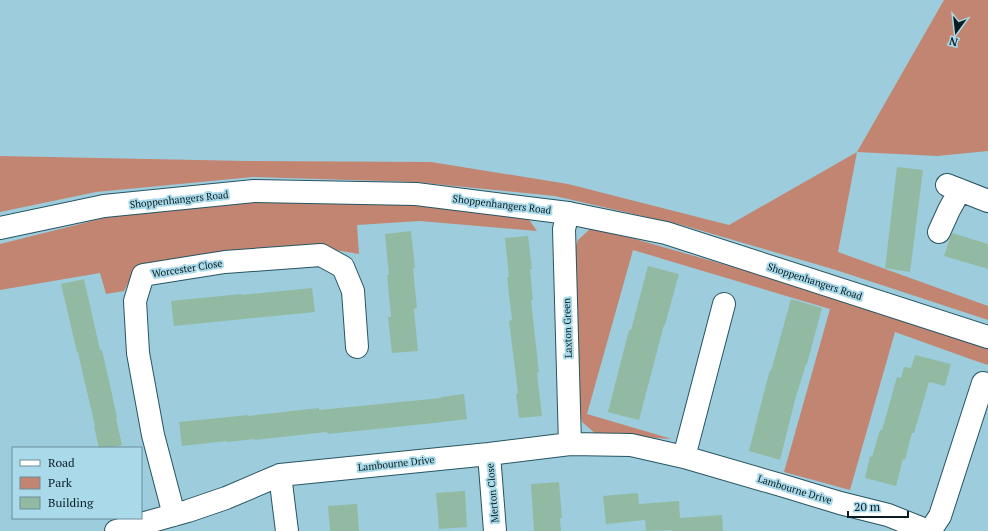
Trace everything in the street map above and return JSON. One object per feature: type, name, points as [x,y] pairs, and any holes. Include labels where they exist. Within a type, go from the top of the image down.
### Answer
[{"type":"street","points":[[940,232],[949,210],[954,187],[988,201]]},
{"type":"street","name":"Shoppenhangers Road","points":[[0,228],[104,206],[254,191],[416,194],[568,213],[666,233],[988,337]]},
{"type":"street","name":"Laxton Green","points":[[568,213],[564,229],[570,444]]},
{"type":"street","name":"Worcester Close","points":[[174,515],[153,435],[138,353],[135,301],[142,275],[225,262],[321,255],[343,267],[353,291],[357,347]]},
{"type":"street","points":[[684,457],[724,304]]},
{"type":"street","name":"Lambourne Drive","points":[[116,531],[174,515],[226,498],[280,475],[489,454],[570,444],[631,445],[684,457],[840,503],[888,515],[929,531],[940,516],[983,383]]},
{"type":"street","name":"Merton Close","points":[[489,454],[496,531]]},
{"type":"street","points":[[280,475],[287,531]]},
{"type":"green space","points":[[944,0],[988,0],[988,151],[937,156],[857,152]]},
{"type":"green space","points":[[857,152],[838,252],[988,306],[988,320],[836,270],[682,225],[555,196],[415,182],[253,177],[96,192],[0,212],[0,156],[247,161],[431,162],[568,184],[729,225]]},
{"type":"green space","points":[[255,202],[415,203],[527,217],[537,231],[420,221],[357,225],[359,254],[329,249],[135,269],[124,291],[106,294],[100,273],[0,290],[0,244],[108,217]]},
{"type":"green space","points":[[591,228],[635,239],[838,297],[988,347],[988,365],[895,332],[850,490],[784,472],[830,309],[633,250],[587,414],[672,439],[596,434],[582,422],[577,401],[571,260],[578,240]]},
{"type":"building","points":[[897,167],[923,170],[910,272],[885,268]]},
{"type":"building","points":[[411,231],[415,268],[413,268],[417,308],[414,309],[418,351],[392,353],[388,317],[391,317],[385,234]]},
{"type":"building","points":[[952,233],[988,244],[988,269],[944,256]]},
{"type":"building","points":[[528,236],[532,269],[530,269],[533,300],[531,300],[542,416],[519,418],[516,394],[518,393],[509,321],[512,320],[507,277],[509,277],[505,238]]},
{"type":"building","points":[[648,266],[679,274],[639,420],[608,412],[629,330],[631,330]]},
{"type":"building","points":[[84,279],[100,350],[102,350],[122,445],[113,447],[99,447],[78,352],[61,284]]},
{"type":"building","points":[[312,288],[315,312],[174,326],[171,301]]},
{"type":"building","points":[[791,299],[822,308],[807,364],[795,400],[780,460],[749,451],[770,370],[771,371]]},
{"type":"building","points":[[915,355],[951,364],[945,386],[929,382],[914,433],[912,433],[905,460],[903,459],[896,486],[865,478],[870,456],[872,457],[880,430],[882,430],[897,377],[901,378],[904,367],[911,368]]},
{"type":"building","points":[[464,394],[467,419],[328,434],[327,432],[182,446],[179,422],[319,408],[319,410],[441,398]]},
{"type":"building","points":[[559,482],[562,518],[560,518],[561,531],[534,531],[531,484]]},
{"type":"building","points":[[465,491],[467,527],[439,529],[436,493]]},
{"type":"building","points":[[638,493],[639,504],[679,501],[680,518],[722,515],[723,531],[646,531],[645,520],[606,524],[603,496]]},
{"type":"building","points":[[357,504],[359,531],[330,531],[328,506]]}]
